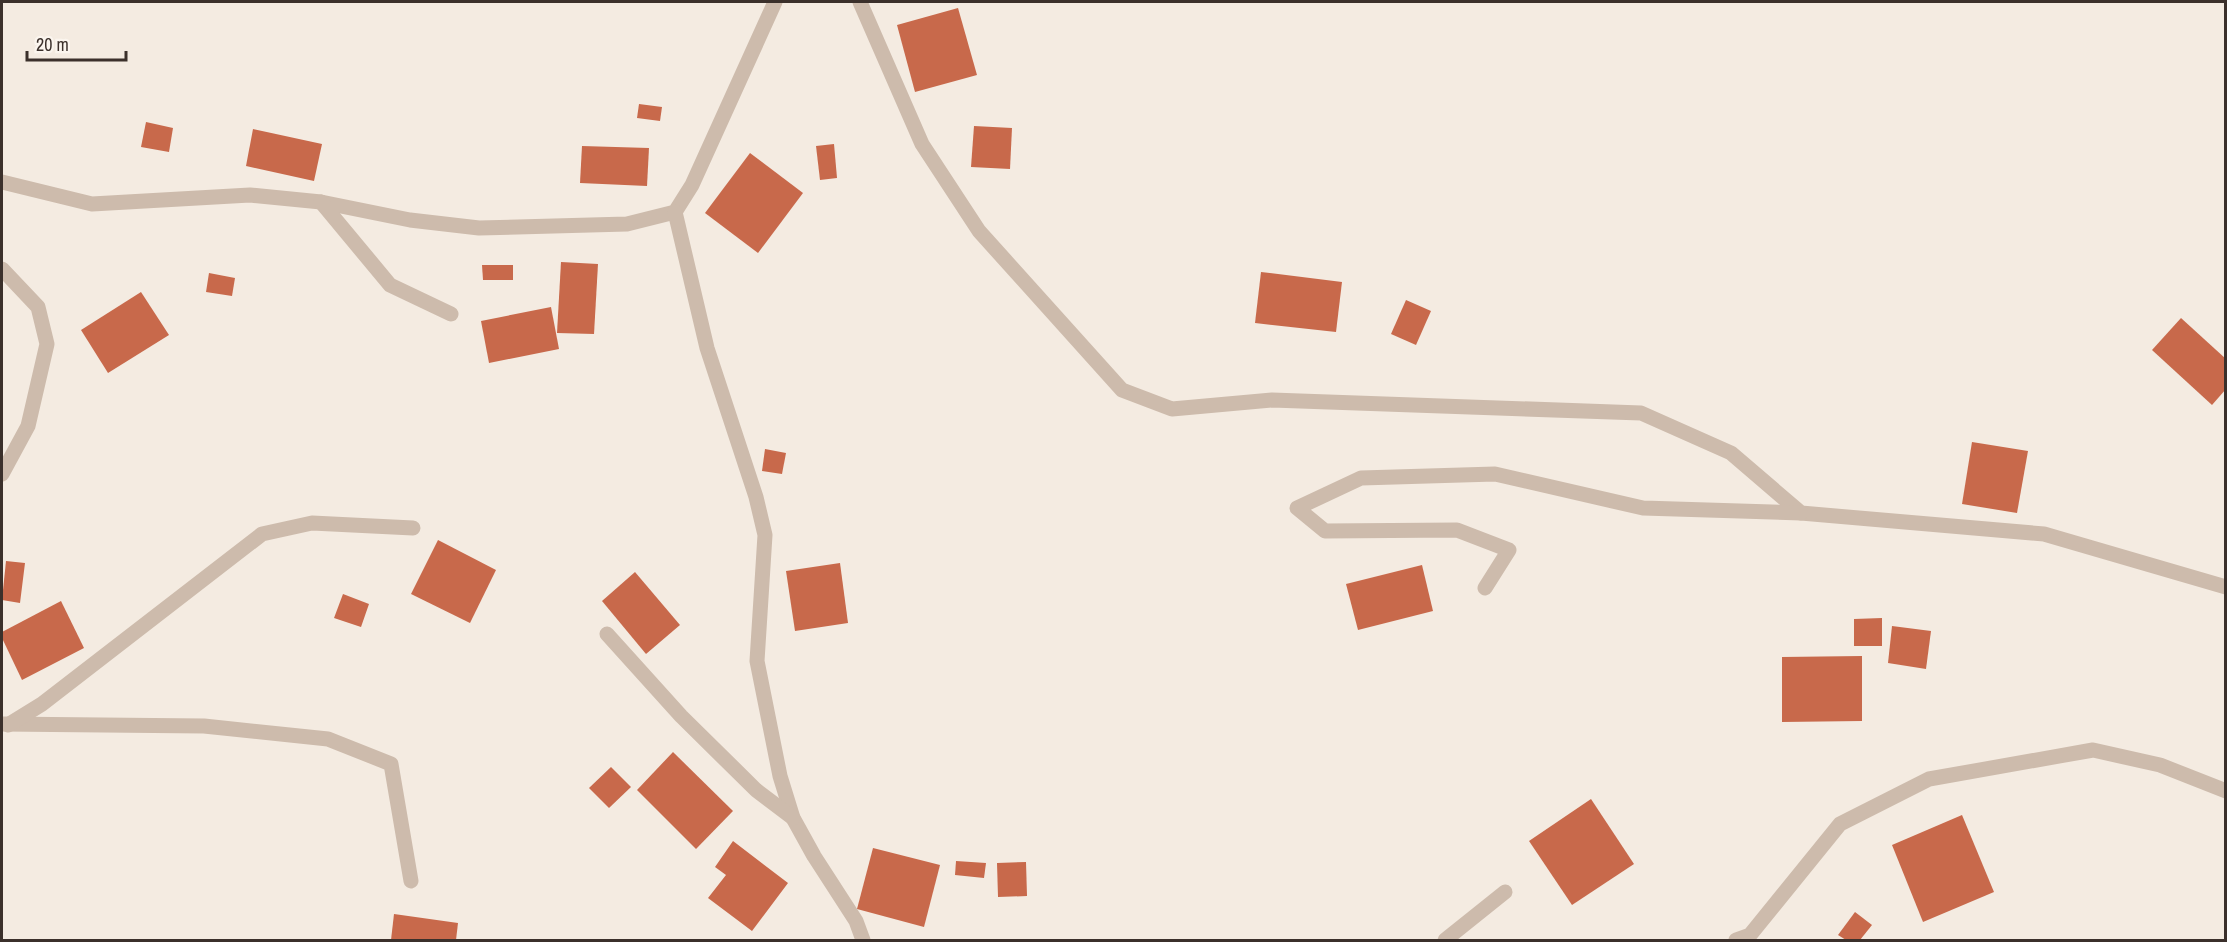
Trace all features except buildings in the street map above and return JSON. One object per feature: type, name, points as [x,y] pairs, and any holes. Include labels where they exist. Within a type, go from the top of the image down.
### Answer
[{"type":"street","points":[[775,2],[692,185],[675,213],[707,348],[756,497],[765,535],[757,661],[780,777],[794,818],[814,856],[856,921],[863,940]]},
{"type":"street","points":[[860,2],[922,144],[979,231],[1122,390],[1172,409],[1272,400],[1641,413],[1731,453],[1801,513]]},
{"type":"street","points":[[2,182],[92,204],[250,195],[321,202],[410,220],[479,228],[627,224],[675,213]]},
{"type":"street","points":[[321,202],[390,285],[451,314]]},
{"type":"street","points":[[2,269],[38,307],[47,344],[28,426],[2,474]]},
{"type":"street","points":[[1485,588],[1509,550],[1457,530],[1325,531],[1297,507],[1361,478],[1494,474],[1643,508],[1801,513],[2044,534],[2226,587]]},
{"type":"street","points":[[5,725],[42,704],[262,534],[312,523],[413,528]]},
{"type":"street","points":[[607,634],[697,732],[756,790],[794,818]]},
{"type":"street","points":[[5,725],[204,726],[328,739],[391,764],[411,881]]},
{"type":"street","points":[[1736,940],[1750,935],[1840,824],[1929,779],[2093,750],[2160,765],[2226,792]]},
{"type":"street","points":[[1445,940],[1505,892]]}]
